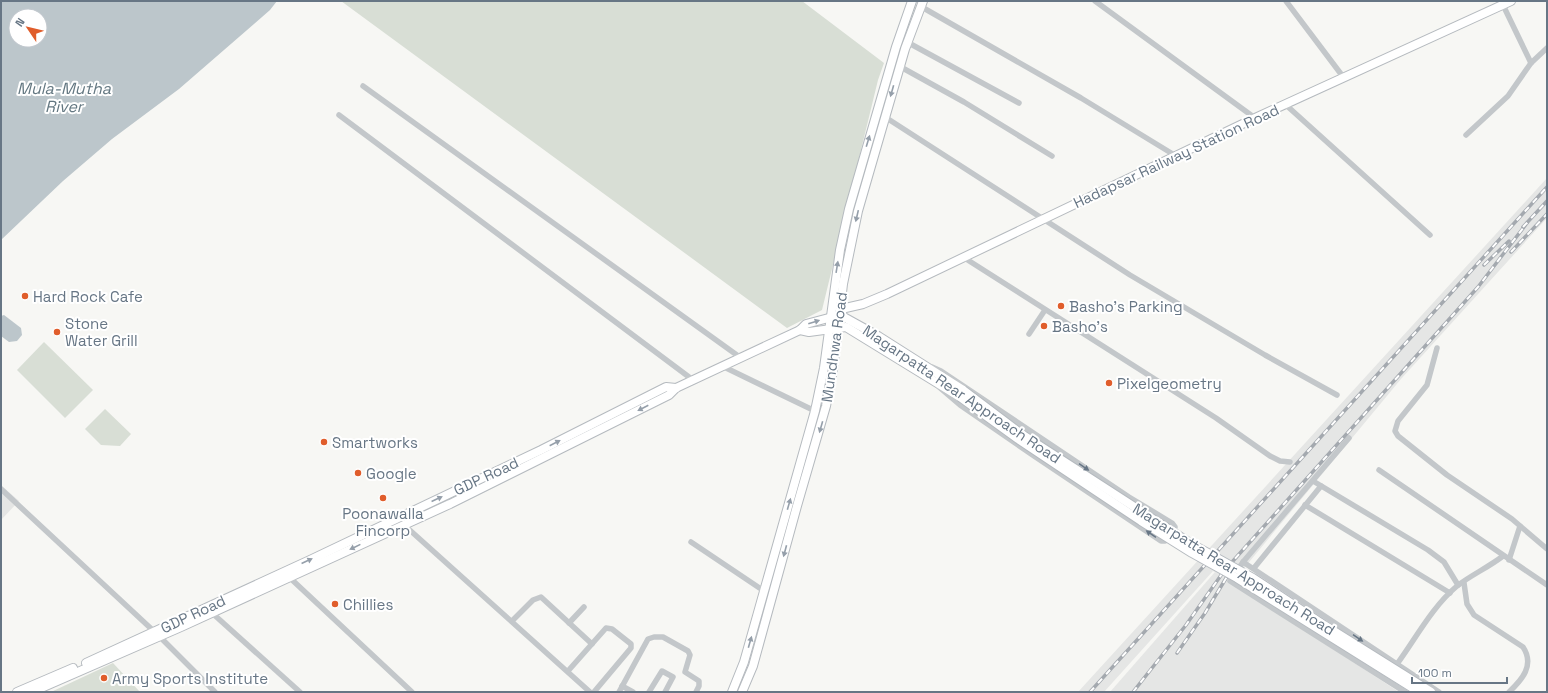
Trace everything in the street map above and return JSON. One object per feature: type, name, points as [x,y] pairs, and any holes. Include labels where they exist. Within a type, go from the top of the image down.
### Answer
[{"type":"main road","name":"Mundhwa Road","points":[[732,692],[744,662],[815,411],[824,368],[840,250],[849,209],[896,46],[912,1]]},
{"type":"main road","name":"Hadapsar Railway Station Road","points":[[840,312],[887,294],[1042,218],[1255,118],[1511,1]]},
{"type":"main road","name":"Mundhwa Road","points":[[742,692],[753,666],[826,406],[849,252],[858,211],[899,66],[922,4]]},
{"type":"main road","points":[[896,46],[906,46]]},
{"type":"main road","points":[[800,330],[806,324],[830,317],[840,312]]},
{"type":"main road","name":"Magarpatta Rear Approach Road","points":[[840,312],[922,364],[1018,439],[1141,521],[1421,689],[1431,692]]},
{"type":"main road","name":"Magarpatta Rear Approach Road","points":[[800,330],[809,332],[829,328],[846,327],[854,330],[933,381],[961,394]]},
{"type":"main road","name":"GDP Road","points":[[17,692],[156,635],[400,521],[666,387],[676,388],[800,330]]},
{"type":"main road","points":[[799,468],[808,471]]},
{"type":"main road","points":[[32,692],[156,635],[326,561],[400,521]]},
{"type":"main road","points":[[744,662],[753,666]]},
{"type":"street","points":[[1095,1],[1255,118]]},
{"type":"street","points":[[1286,1],[1344,78]]},
{"type":"street","points":[[922,4],[1176,156]]},
{"type":"street","points":[[1503,5],[1532,63]]},
{"type":"street","points":[[906,46],[1018,103]]},
{"type":"street","points":[[1466,135],[1508,96],[1532,63],[1547,48]]},
{"type":"street","points":[[899,66],[964,102],[1052,156]]},
{"type":"street","points":[[363,86],[741,358]]},
{"type":"street","points":[[1286,105],[1430,235]]},
{"type":"street","points":[[339,115],[693,380]]},
{"type":"street","points":[[885,117],[1130,274],[1265,355],[1337,395]]},
{"type":"street","points":[[962,257],[1216,418],[1270,456],[1280,462],[1290,462]]},
{"type":"street","points":[[1029,334],[1045,310]]},
{"type":"street","points":[[1437,348],[1427,385],[1398,421],[1396,431],[1398,436],[1447,475],[1520,526],[1547,549]]},
{"type":"street","points":[[922,364],[941,371],[1129,497],[1172,523],[1175,527],[1174,529],[1165,541],[1161,541],[960,405],[945,394],[933,381]]},
{"type":"street","points":[[722,366],[815,411]]},
{"type":"street","points":[[1349,438],[1231,578],[1232,582],[1262,599],[1404,692]]},
{"type":"street","points":[[1379,470],[1547,585]]},
{"type":"street","points":[[1312,481],[1434,554],[1450,568],[1461,584],[1469,610],[1474,615],[1523,648],[1528,655],[1529,662],[1522,678],[1509,692]]},
{"type":"street","points":[[1254,568],[1321,486]]},
{"type":"street","points":[[1,489],[215,692]]},
{"type":"street","points":[[1306,505],[1450,593]]},
{"type":"street","points":[[400,521],[590,692]]},
{"type":"street","points":[[1509,560],[1520,526]]},
{"type":"street","points":[[691,542],[764,591]]},
{"type":"street","points":[[1397,664],[1439,604],[1461,584],[1490,567],[1503,556]]},
{"type":"street","points":[[1243,562],[1439,692]]},
{"type":"street","points":[[289,577],[412,692]]},
{"type":"street","points":[[512,621],[538,597],[544,599],[592,644]]},
{"type":"street","points":[[569,623],[584,607]]},
{"type":"street","points":[[211,612],[300,692]]},
{"type":"street","points":[[568,671],[606,628],[609,627],[631,644],[631,648],[594,692]]},
{"type":"street","points":[[619,692],[646,642],[654,637],[663,637],[688,651],[690,655],[685,672],[699,681],[699,686],[696,692]]},
{"type":"street","points":[[649,692],[662,671],[673,676],[665,692]]},
{"type":"street","points":[[622,686],[633,692]]},
{"type":"shaded area","points":[[341,1],[802,1],[884,63],[878,80],[822,310],[787,328]]},
{"type":"shaded area","points":[[1547,178],[1547,218],[1401,379],[1240,573],[1233,574],[1227,580],[1213,571],[1104,692],[1078,692]]},
{"type":"shaded area","points":[[44,342],[93,390],[65,418],[17,370]]},
{"type":"shaded area","points":[[105,409],[131,434],[120,446],[101,445],[85,429]]},
{"type":"shaded area","points":[[1,485],[19,501],[1,520]]},
{"type":"shaded area","points":[[1215,572],[1399,692],[1110,692]]},
{"type":"shaded area","name":"Army Sports Institute","points":[[113,663],[140,692],[51,692]]},
{"type":"water","name":"Mula-Mutha River","points":[[1,1],[277,1],[270,10],[179,89],[112,139],[63,181],[1,240]]},
{"type":"water","points":[[4,315],[21,328],[22,335],[17,341],[9,342],[1,336],[1,316]]},
{"type":"railway","points":[[1090,692],[1547,187]]},
{"type":"railway","points":[[1523,227],[1547,201]]},
{"type":"railway","points":[[1511,252],[1547,214]]},
{"type":"railway","points":[[1133,692],[1186,625],[1224,571],[1478,287],[1527,223]]},
{"type":"railway","points":[[1484,265],[1509,241]]},
{"type":"railway","points":[[1177,653],[1205,613],[1231,570]]},
{"type":"place","name":"Hard Rock Cafe","points":[[25,296]]},
{"type":"place","name":"Basho's Parking","points":[[1061,306]]},
{"type":"place","name":"Basho's","points":[[1044,326]]},
{"type":"place","name":"Stone Water Grill","points":[[57,332]]},
{"type":"place","name":"Pixelgeometry","points":[[1109,383]]},
{"type":"place","name":"Smartworks","points":[[324,442]]},
{"type":"place","name":"Google","points":[[358,473]]},
{"type":"place","name":"Poonawalla Fincorp","points":[[383,498]]},
{"type":"place","name":"Chillies","points":[[335,604]]},
{"type":"place","name":"Army Sports Institute","points":[[104,678]]}]
